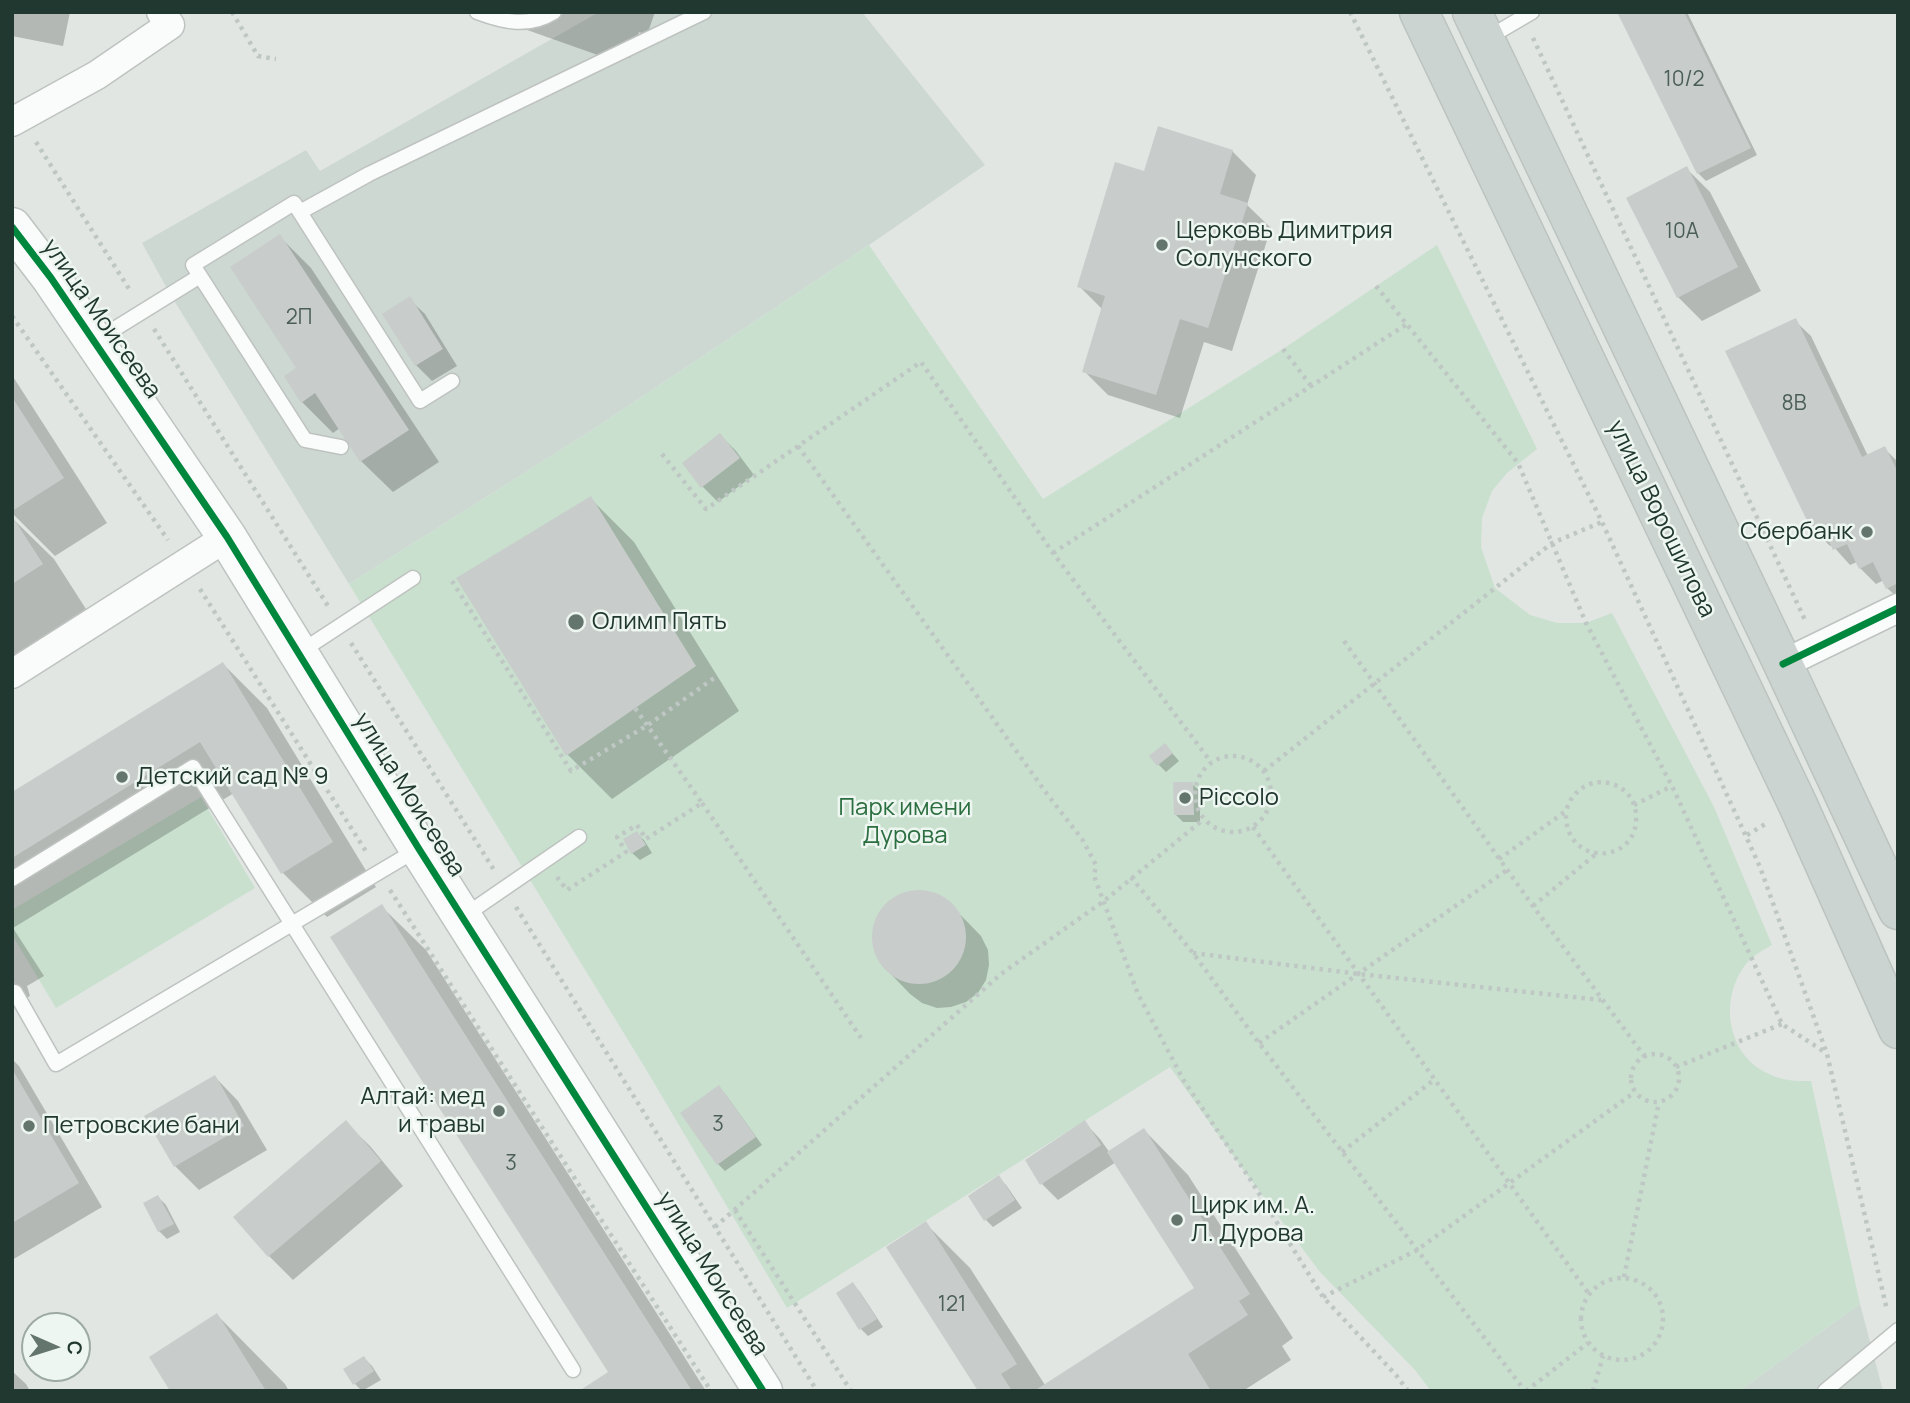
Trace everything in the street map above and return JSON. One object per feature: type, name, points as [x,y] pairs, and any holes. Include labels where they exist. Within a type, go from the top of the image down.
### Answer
[{"type":"main road","name":"улица Ворошилова","points":[[1419,12],[1798,805],[1897,1030]]},
{"type":"main road","name":"улица Ворошилова","points":[[1479,26],[1898,911]]},
{"type":"street","points":[[16,120],[97,75],[170,25],[161,12]]},
{"type":"street","name":"улица Моисеева","points":[[12,227],[51,278],[227,537],[419,849],[764,1391]]},
{"type":"street","points":[[12,674],[227,537]]},
{"type":"street","points":[[1783,664],[1898,608]]},
{"type":"lane","points":[[478,12],[515,23],[530,22],[554,12]]},
{"type":"lane","points":[[300,212],[369,174],[704,12]]},
{"type":"lane","points":[[1479,26],[1528,15]]},
{"type":"lane","points":[[341,447],[305,440],[192,265],[294,203],[420,401],[452,381]]},
{"type":"lane","points":[[94,342],[200,276]]},
{"type":"lane","points":[[298,653],[413,578]]},
{"type":"lane","points":[[12,879],[193,767],[573,1370]]},
{"type":"lane","points":[[462,916],[579,837]]},
{"type":"lane","points":[[12,994],[15,992],[56,1064],[419,849]]},
{"type":"lane","points":[[1825,1391],[1895,1332]]},
{"type":"path","points":[[232,12],[258,56],[276,60]]},
{"type":"path","points":[[1350,12],[1602,522],[1747,835],[1827,1054],[1895,1332]]},
{"type":"path","points":[[1528,15],[1818,647]]},
{"type":"path","points":[[16,120],[143,311],[817,1391]]},
{"type":"path","points":[[1376,286],[1518,463],[1586,622],[1672,786],[1782,1024],[1827,1054]]},
{"type":"path","points":[[1053,553],[1407,324]]},
{"type":"path","points":[[1283,349],[1312,387]]},
{"type":"path","points":[[662,454],[706,509],[921,362],[1053,553],[1211,762]]},
{"type":"path","points":[[798,446],[1082,839],[1096,865],[1094,876],[1138,994],[1184,1081],[1250,1179],[1323,1297],[1408,1391]]},
{"type":"path","points":[[1264,771],[1552,543],[1602,522]]},
{"type":"path","points":[[453,580],[571,771],[648,725],[718,676]]},
{"type":"path","points":[[1344,641],[1532,906],[1645,1057]]},
{"type":"path","points":[[635,708],[861,1038]]},
{"type":"path","points":[[1233,755],[1245,757],[1264,771],[1272,795],[1263,819],[1253,827],[1241,832],[1227,832],[1215,828],[1204,819],[1195,796],[1196,783],[1211,762],[1233,755]]},
{"type":"path","points":[[1601,782],[1624,790],[1634,805],[1636,822],[1633,833],[1619,849],[1597,854],[1576,844],[1569,835],[1565,824],[1566,811],[1569,799],[1578,790],[1588,784],[1601,782]]},
{"type":"path","points":[[1634,805],[1672,786]]},
{"type":"path","points":[[556,874],[567,890],[626,852],[617,837],[638,824],[646,839],[702,803]]},
{"type":"path","points":[[1499,859],[1566,811]]},
{"type":"path","points":[[716,1227],[1001,974],[1104,901],[1204,819]]},
{"type":"path","points":[[1253,827],[1589,1294]]},
{"type":"path","points":[[1532,906],[1597,854]]},
{"type":"path","points":[[1259,1043],[1507,870]]},
{"type":"path","points":[[1131,877],[1193,954],[1526,1391],[1588,1343]]},
{"type":"path","points":[[1193,954],[1601,1000]]},
{"type":"path","points":[[1675,1067],[1782,1024]]},
{"type":"path","points":[[1645,1057],[1665,1057],[1678,1074],[1672,1095],[1659,1102],[1645,1100],[1635,1092],[1632,1072],[1635,1065],[1645,1057]]},
{"type":"path","points":[[1342,1152],[1434,1079]]},
{"type":"path","points":[[1323,1297],[1417,1251],[1635,1092]]},
{"type":"path","points":[[1624,1277],[1659,1102]]},
{"type":"path","points":[[735,1210],[851,1391]]},
{"type":"path","points":[[1624,1277],[1648,1286],[1658,1297],[1664,1322],[1653,1347],[1629,1360],[1603,1356],[1588,1343],[1582,1331],[1580,1318],[1589,1294],[1598,1284],[1611,1278],[1624,1277]]},
{"type":"path","points":[[1593,1391],[1603,1356]]},
{"type":"shaded area","points":[[599,12],[862,12],[985,165],[592,430],[349,584],[170,294],[142,243],[306,150],[320,171]]},
{"type":"shaded area","points":[[1860,1304],[1883,1391],[1739,1391]]},
{"type":"green space","name":"Парк имени Дурова","points":[[869,245],[1043,499],[1283,349],[1437,245],[1537,449],[1507,473],[1492,491],[1482,518],[1481,547],[1495,588],[1530,615],[1557,623],[1586,623],[1612,613],[1714,807],[1772,945],[1749,961],[1737,978],[1732,993],[1731,1025],[1743,1054],[1755,1065],[1784,1079],[1811,1081],[1860,1304],[1739,1391],[1431,1391],[1415,1370],[1320,1272],[1170,1067],[787,1308],[647,1071],[349,584],[592,430]]},
{"type":"green space","points":[[201,797],[255,888],[56,1008],[12,935],[12,910]]},
{"type":"building","points":[[1617,12],[1684,12],[1751,148],[1697,174]]},
{"type":"building","name":"Церковь Димитрия Солунского","points":[[1158,126],[1233,150],[1220,194],[1248,203],[1208,328],[1180,319],[1156,395],[1082,372],[1105,296],[1077,287],[1115,162],[1144,171]]},
{"type":"building","points":[[1687,166],[1738,267],[1677,298],[1626,198]]},
{"type":"building","points":[[280,234],[409,430],[360,462],[315,393],[301,403],[284,376],[296,368],[230,267]]},
{"type":"building","points":[[410,296],[443,349],[415,366],[382,314]]},
{"type":"building","points":[[1796,318],[1862,457],[1885,446],[1898,473],[1898,583],[1886,589],[1873,562],[1859,569],[1847,544],[1833,550],[1822,527],[1812,531],[1725,351]]},
{"type":"building","points":[[12,397],[64,478],[12,511]]},
{"type":"building","points":[[720,433],[740,458],[701,488],[682,463]]},
{"type":"building","name":"Олимп Пять","points":[[591,496],[696,666],[566,756],[456,578]]},
{"type":"building","points":[[12,516],[43,564],[12,584]]},
{"type":"building","points":[[223,662],[333,842],[281,874],[200,742],[12,858],[12,792]]},
{"type":"building","points":[[1165,743],[1173,753],[1157,766],[1149,756]]},
{"type":"building","points":[[1173,782],[1193,782],[1194,815],[1174,815]]},
{"type":"building","points":[[637,831],[646,845],[631,854],[623,839]]},
{"type":"building","points":[[919,890],[937,893],[952,904],[963,919],[966,937],[963,955],[952,970],[937,981],[919,984],[901,981],[886,970],[875,955],[872,937],[875,919],[886,904],[901,893]]},
{"type":"building","points":[[382,904],[692,1391],[579,1391],[608,1372],[330,937]]},
{"type":"building","name":"Петровские бани","points":[[12,1069],[79,1183],[12,1223]]},
{"type":"building","points":[[215,1075],[244,1126],[174,1167],[144,1116]]},
{"type":"building","points":[[719,1085],[756,1137],[717,1165],[680,1113]]},
{"type":"building","points":[[346,1120],[381,1161],[268,1257],[233,1217]]},
{"type":"building","points":[[1085,1120],[1101,1145],[1040,1185],[1025,1160]]},
{"type":"building","name":"Цирк им. А. Л. Дурова","points":[[1144,1128],[1250,1294],[1239,1301],[1248,1315],[1188,1354],[1211,1391],[1034,1391],[1194,1288],[1107,1152]]},
{"type":"building","points":[[999,1175],[1015,1200],[984,1221],[968,1196]]},
{"type":"building","points":[[158,1195],[174,1224],[158,1232],[143,1203]]},
{"type":"building","points":[[926,1221],[1017,1364],[1001,1374],[1012,1391],[978,1391],[886,1247]]},
{"type":"building","points":[[853,1282],[877,1319],[859,1330],[836,1293]]},
{"type":"building","points":[[217,1313],[266,1391],[170,1391],[149,1357]]},
{"type":"building","points":[[364,1356],[374,1371],[353,1385],[343,1369]]},
{"type":"cycle path","points":[[12,227],[51,278],[227,537],[419,849],[763,1391]]},
{"type":"cycle path","points":[[1783,664],[1898,608]]},
{"type":"place","name":"Церковь Димитрия Солунского","points":[[1162,245]]},
{"type":"place","name":"Сбербанк","points":[[1867,532]]},
{"type":"place","name":"Олимп Пять","points":[[576,622]]},
{"type":"place","name":"Детский сад № 9","points":[[122,777]]},
{"type":"place","name":"Piccolo","points":[[1185,798]]},
{"type":"place","name":"Алтай: мед и травы","points":[[499,1111]]},
{"type":"place","name":"Петровские бани","points":[[29,1126]]},
{"type":"place","name":"Цирк им. А. Л. Дурова","points":[[1177,1220]]}]
